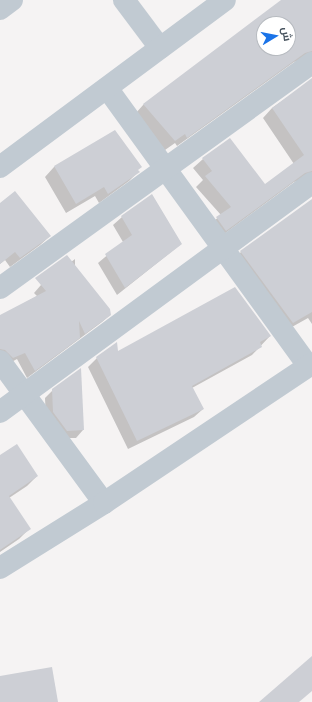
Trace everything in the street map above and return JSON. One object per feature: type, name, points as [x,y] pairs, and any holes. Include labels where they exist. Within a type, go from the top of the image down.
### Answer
[{"type":"street","points":[[0,9],[12,0]]},
{"type":"street","points":[[124,0],[160,48]]},
{"type":"street","points":[[0,167],[224,0]]},
{"type":"street","points":[[0,288],[312,63]]},
{"type":"street","points":[[0,568],[104,504],[310,365],[107,88]]},
{"type":"street","points":[[0,412],[312,183]]},
{"type":"street","points":[[0,361],[104,504]]},
{"type":"building","points":[[281,0],[312,0],[312,51],[305,53],[187,138],[185,134],[175,141],[143,104],[256,19],[256,56],[296,56],[296,16],[260,16]]},
{"type":"building","points":[[312,78],[312,171],[305,173],[226,231],[216,217],[231,207],[205,176],[212,171],[202,158],[230,138],[265,184],[304,155],[272,108]]},
{"type":"building","points":[[115,130],[142,167],[138,170],[140,172],[108,194],[104,187],[76,204],[54,166]]},
{"type":"building","points":[[15,191],[51,236],[20,258],[15,252],[0,264],[0,203]]},
{"type":"building","points":[[152,194],[182,244],[125,288],[105,254],[132,235],[121,216]]},
{"type":"building","points":[[312,199],[312,312],[293,323],[240,251]]},
{"type":"building","points":[[67,255],[110,309],[111,315],[85,334],[79,321],[80,338],[35,371],[25,353],[13,358],[5,350],[0,349],[0,315],[46,291],[35,278]]},
{"type":"building","points":[[235,287],[271,336],[260,342],[262,347],[192,386],[204,409],[137,441],[96,357],[117,342],[118,351]]},
{"type":"building","points":[[81,368],[84,430],[67,431],[53,412],[52,389]]},
{"type":"building","points":[[17,444],[38,476],[9,496],[31,529],[0,550],[0,455]]},
{"type":"building","points":[[312,656],[312,691],[299,702],[259,702]]},
{"type":"building","points":[[52,667],[58,702],[0,702],[0,676]]}]
